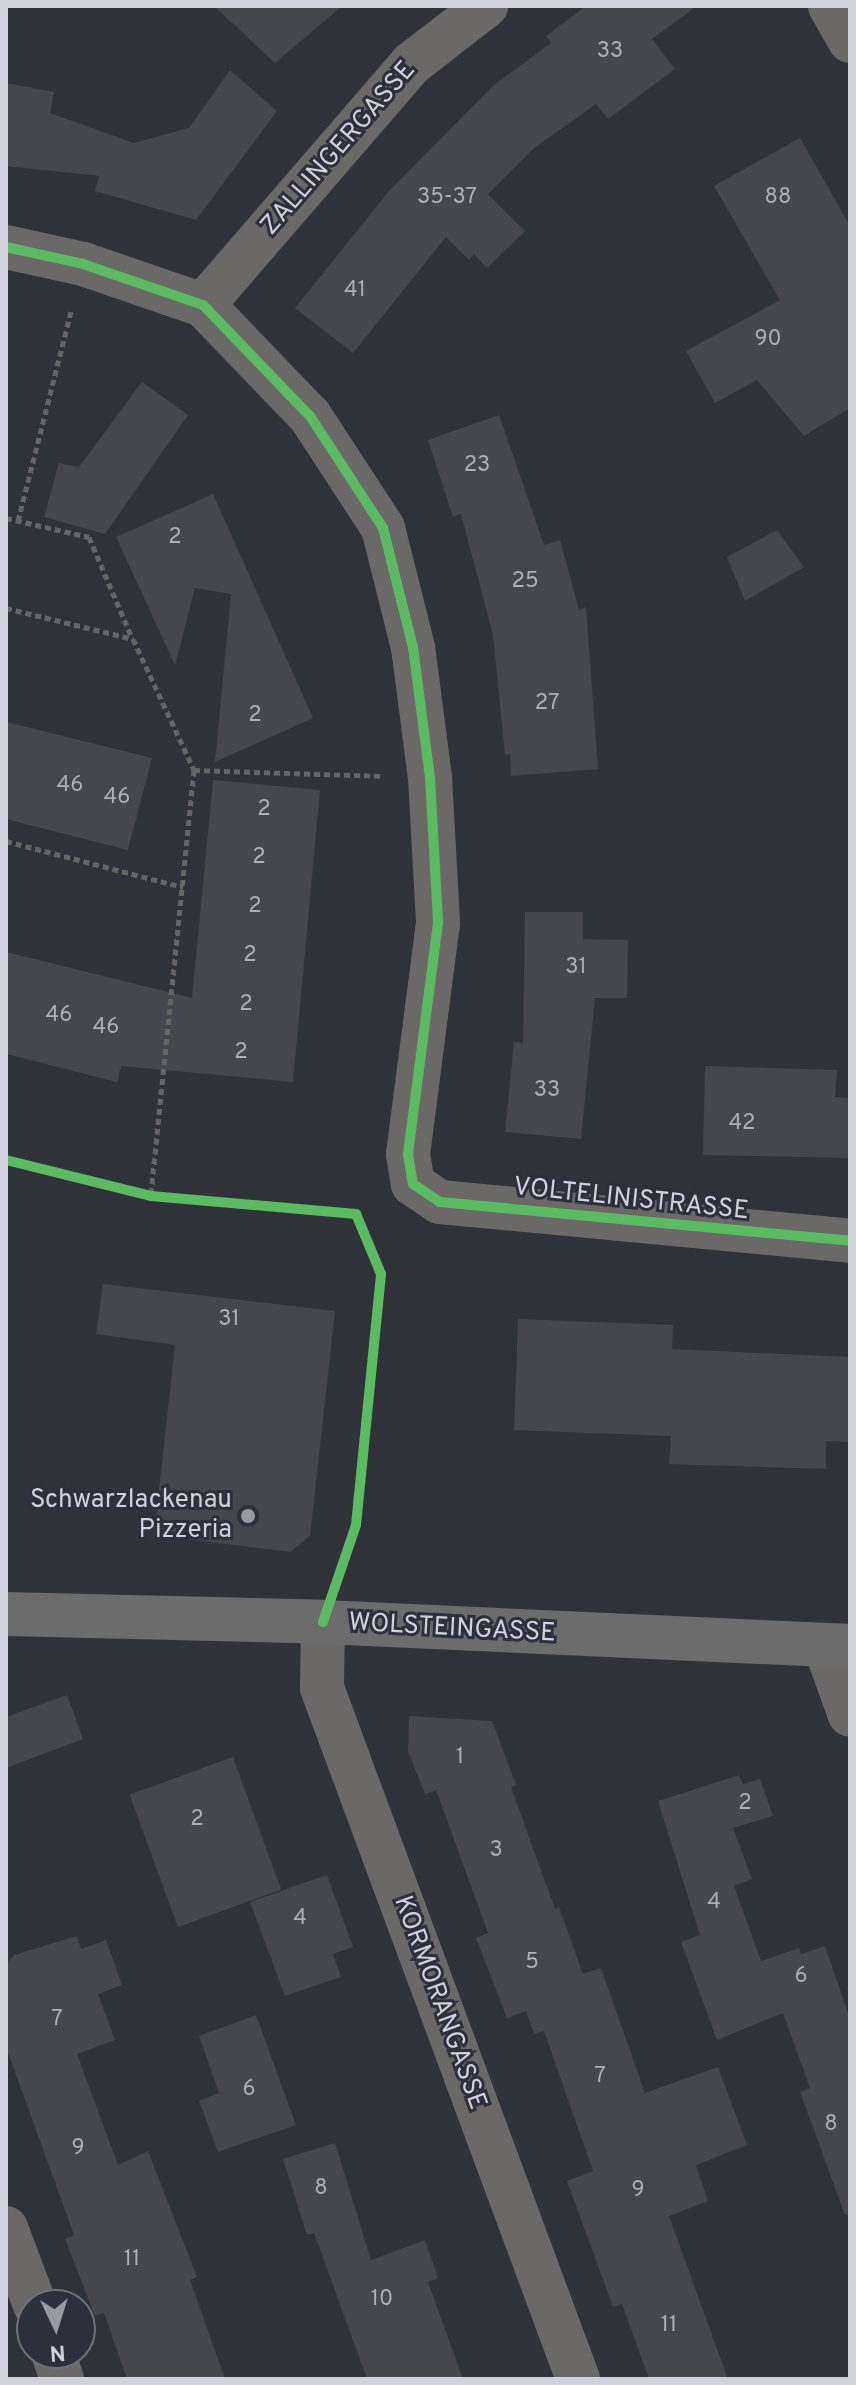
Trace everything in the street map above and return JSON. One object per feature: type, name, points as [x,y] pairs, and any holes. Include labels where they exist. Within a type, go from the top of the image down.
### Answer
[{"type":"street","name":"ZALLINGERGASSE","points":[[203,305],[411,64],[486,6]]},
{"type":"street","points":[[830,6],[850,41]]},
{"type":"street","points":[[6,247],[83,264],[203,305],[310,416],[383,528],[413,647],[430,778]]},
{"type":"street","name":"VOLTELINISTRASSE","points":[[430,778],[438,923],[408,1154],[413,1184],[440,1202],[850,1241]]},
{"type":"street","name":"WOLSTEINGASSE","points":[[6,1614],[323,1622],[837,1646]]},
{"type":"street","name":"KORMORANGASSE","points":[[323,1622],[322,1688],[578,2379]]},
{"type":"street","points":[[837,1646],[850,1715]]},
{"type":"street","points":[[6,2228],[29,2289]]},
{"type":"path","points":[[18,521],[83,264]]},
{"type":"path","points":[[6,518],[89,537],[194,770],[151,1196]]},
{"type":"path","points":[[6,608],[133,639]]},
{"type":"path","points":[[194,770],[430,778]]},
{"type":"path","points":[[6,841],[183,887]]},
{"type":"path","points":[[137,1192],[167,1197]]},
{"type":"building","points":[[214,6],[342,6],[275,63]]},
{"type":"building","points":[[586,6],[697,6],[652,39],[675,69],[608,119],[596,104],[533,149],[488,194],[525,231],[487,268],[474,254],[469,260],[446,237],[353,353],[295,308],[389,191],[494,85],[551,43],[546,36]]},
{"type":"building","points":[[230,70],[277,111],[196,220],[95,191],[99,176],[6,166],[6,83],[54,92],[50,113],[134,143],[189,128]]},
{"type":"building","points":[[800,138],[850,226],[850,408],[804,436],[757,380],[715,403],[686,351],[780,300],[714,186]]},
{"type":"building","points":[[142,382],[188,415],[105,534],[44,517],[59,463],[79,467]]},
{"type":"building","points":[[499,415],[544,545],[560,540],[579,610],[586,607],[598,769],[511,776],[510,754],[505,755],[493,635],[461,514],[453,517],[428,440]]},
{"type":"building","points":[[213,494],[313,718],[215,762],[231,594],[195,588],[175,665],[116,537]]},
{"type":"building","points":[[777,530],[804,567],[745,601],[727,557]]},
{"type":"building","points":[[6,722],[152,758],[128,850],[6,819]]},
{"type":"building","points":[[213,780],[320,790],[293,1082],[121,1066],[117,1082],[6,1054],[6,952],[192,998]]},
{"type":"building","points":[[525,912],[583,912],[583,939],[628,940],[627,998],[595,998],[581,1139],[505,1132],[514,1042],[523,1043]]},
{"type":"building","points":[[705,1066],[837,1070],[835,1097],[850,1098],[850,1158],[703,1155]]},
{"type":"building","points":[[103,1284],[335,1311],[310,1536],[290,1552],[154,1535],[175,1345],[96,1334]]},
{"type":"building","points":[[518,1319],[673,1325],[672,1349],[850,1357],[850,1442],[826,1441],[826,1469],[669,1464],[671,1436],[514,1430]]},
{"type":"building","points":[[67,1695],[83,1739],[6,1768],[6,1717]]},
{"type":"building","points":[[409,1716],[492,1721],[516,1785],[511,1787],[555,1909],[559,1907],[583,1974],[601,1968],[645,2093],[718,2067],[747,2145],[696,2165],[708,2201],[669,2216],[728,2379],[649,2379],[622,2304],[613,2307],[567,2181],[593,2171],[544,2031],[534,2034],[526,2011],[507,2018],[476,1938],[488,1933],[436,1790],[425,1794],[408,1751]]},
{"type":"building","points":[[233,1757],[281,1889],[178,1927],[130,1795]]},
{"type":"building","points":[[739,1775],[743,1784],[760,1779],[773,1816],[733,1828],[752,1879],[734,1886],[761,1961],[799,1948],[801,1954],[825,1946],[850,2019],[850,2214],[845,2215],[800,2092],[810,2088],[783,2013],[717,2040],[681,1942],[700,1935],[658,1801]]},
{"type":"building","points":[[327,1875],[353,1947],[333,1954],[341,1977],[285,1996],[250,1902]]},
{"type":"building","points":[[77,1936],[81,1949],[106,1940],[122,1985],[98,1994],[115,2040],[77,2054],[118,2165],[148,2151],[197,2277],[190,2280],[225,2379],[127,2379],[104,2313],[96,2316],[96,2289],[84,2289],[65,2239],[74,2235],[6,2047],[6,1965],[14,1955]]},
{"type":"building","points":[[256,2015],[296,2125],[218,2152],[199,2101],[219,2093],[199,2036]]},
{"type":"building","points":[[335,2143],[371,2260],[425,2240],[438,2278],[428,2282],[463,2379],[367,2379],[314,2233],[307,2235],[283,2159]]},
{"type":"cycle path","points":[[6,247],[83,264],[203,305],[310,416],[383,528],[413,647],[430,778],[438,923],[408,1154],[413,1184]]},
{"type":"cycle path","points":[[6,1160],[151,1196],[356,1214]]},
{"type":"cycle path","points":[[413,1184],[440,1202],[850,1241]]},
{"type":"cycle path","points":[[323,1622],[356,1525],[381,1274],[356,1214]]},
{"type":"place","name":"Schwarzlackenau Pizzeria","points":[[248,1516]]}]
